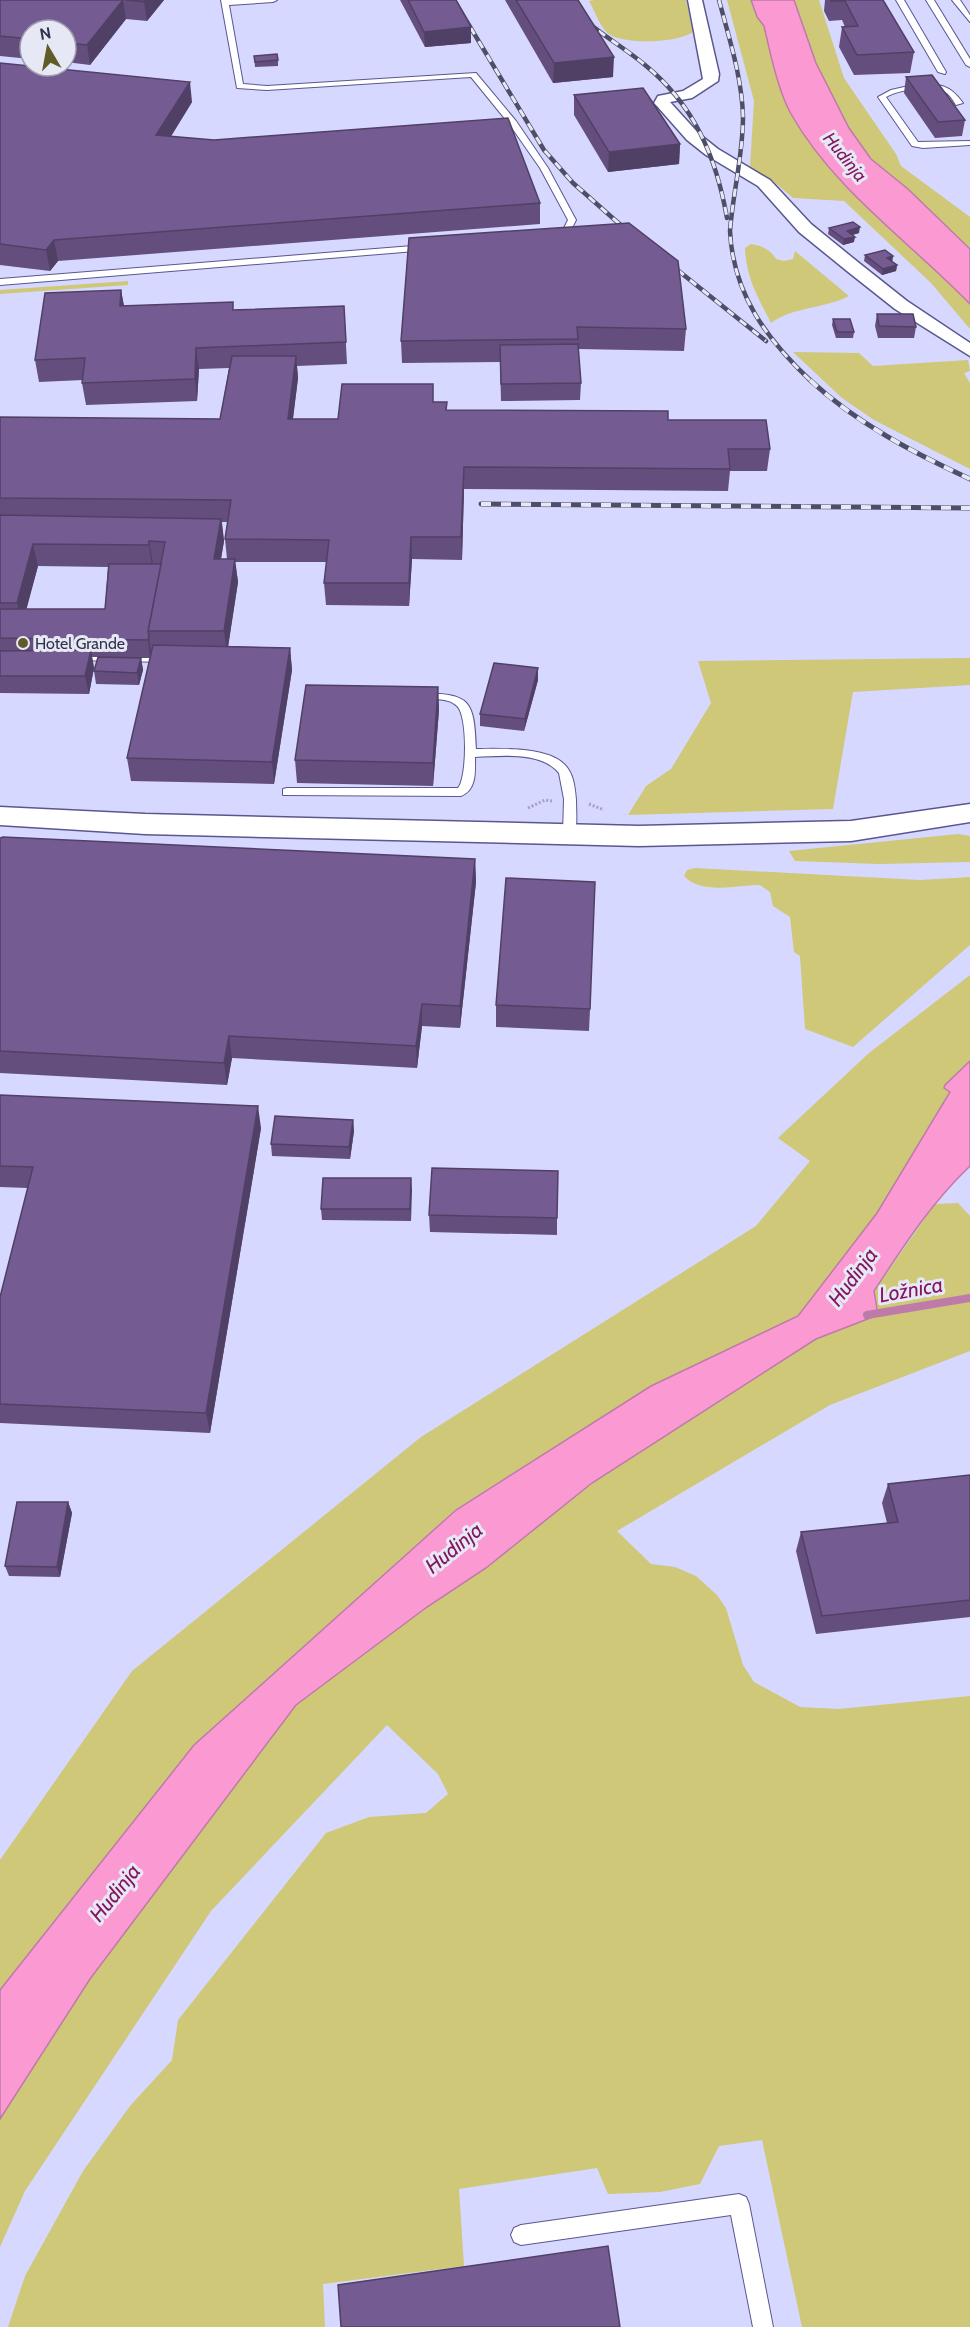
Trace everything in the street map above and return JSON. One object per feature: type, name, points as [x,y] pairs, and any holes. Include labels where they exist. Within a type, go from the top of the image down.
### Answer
[{"type":"street","points":[[695,0],[711,74],[710,81],[687,94],[663,99],[662,103],[693,137],[712,152],[764,183],[805,228],[853,267],[901,305],[970,351]]},
{"type":"street","points":[[0,816],[146,824],[639,836],[851,831],[970,813]]},
{"type":"lane","points":[[273,0],[225,2],[240,86],[267,88],[473,75],[513,123],[544,168],[572,220],[566,232],[543,239]]},
{"type":"lane","points":[[900,0],[942,72]]},
{"type":"lane","points":[[930,0],[970,65]]},
{"type":"lane","points":[[956,0],[970,20]]},
{"type":"lane","points":[[959,103],[949,91],[937,87],[892,91],[882,98],[915,144],[923,146],[970,143]]},
{"type":"lane","points":[[0,282],[436,247]]},
{"type":"lane","points":[[58,658],[173,659]]},
{"type":"lane","points":[[287,792],[461,792],[468,784],[470,753],[468,711],[460,700],[447,696],[412,696]]},
{"type":"lane","points":[[470,753],[504,753],[543,758],[562,768],[569,783],[568,802],[572,813],[569,834]]},
{"type":"lane","points":[[521,2235],[739,2204],[762,2327]]},
{"type":"shaded area","points":[[686,0],[693,32],[686,36],[664,40],[638,41],[616,38],[600,24],[589,1]]},
{"type":"shaded area","points":[[727,0],[751,0],[757,17],[764,26],[782,94],[791,114],[829,167],[851,191],[970,304],[970,329],[931,283],[844,201],[793,198],[773,181],[750,167],[754,101]]},
{"type":"shaded area","points":[[794,0],[819,0],[844,78],[896,154],[901,166],[970,217],[970,249],[907,189],[871,159],[849,128],[816,63]]},
{"type":"shaded area","points":[[751,244],[765,248],[776,259],[784,261],[793,259],[795,251],[849,296],[790,313],[771,323],[748,268],[745,248]]},
{"type":"shaded area","points":[[128,281],[128,285],[0,294],[0,290]]},
{"type":"shaded area","points":[[793,352],[859,353],[873,366],[968,360],[970,371],[964,373],[970,383],[970,469],[874,420],[842,398]]},
{"type":"shaded area","points":[[970,658],[970,685],[853,692],[833,809],[628,815],[646,786],[671,769],[711,703],[698,661]]},
{"type":"shaded area","points":[[958,834],[970,836],[970,862],[879,864],[795,861],[789,851]]},
{"type":"shaded area","points":[[695,868],[920,880],[970,877],[970,945],[853,1047],[805,1029],[800,956],[794,952],[790,917],[773,906],[770,892],[760,885],[720,888],[700,885],[684,876],[687,870]]},
{"type":"shaded area","points":[[970,975],[970,1061],[945,1085],[950,1091],[877,1213],[798,1317],[651,1386],[455,1510],[194,1745],[0,1990],[0,1860],[132,1671],[421,1437],[756,1226],[810,1161],[778,1138],[869,1053]]},
{"type":"shaded area","points":[[958,1203],[970,1216],[970,1351],[830,1405],[617,1531],[651,1564],[675,1567],[696,1576],[717,1595],[726,1608],[743,1665],[754,1682],[800,1707],[839,1709],[970,1696],[970,2327],[802,2327],[762,2140],[719,2146],[700,2184],[660,2192],[608,2194],[597,2168],[459,2189],[464,2266],[323,2284],[325,2327],[8,2327],[25,2276],[83,2171],[130,2106],[172,2060],[178,2020],[326,1833],[369,1817],[426,1813],[448,1794],[438,1774],[387,1725],[211,1911],[25,2191],[0,2247],[0,2119],[90,1979],[296,1705],[427,1607],[486,1568],[592,1483],[816,1339],[878,1315],[874,1291],[935,1204]]},
{"type":"water","name":"Hudinja","points":[[751,0],[794,0],[816,63],[849,128],[871,159],[908,189],[970,249],[970,304],[851,191],[809,141],[786,105],[764,26],[757,17]]},
{"type":"water","name":"Hudinja","points":[[970,1061],[970,1166],[930,1210],[874,1291],[878,1315],[816,1339],[592,1483],[486,1568],[427,1607],[296,1705],[90,1979],[0,2119],[0,1990],[194,1745],[456,1510],[651,1386],[798,1316],[877,1213],[950,1092],[944,1088],[945,1085]]},
{"type":"building","points":[[0,0],[123,0],[87,45],[78,44],[78,18],[18,18],[18,38],[0,36]]},
{"type":"building","points":[[408,0],[456,0],[471,27],[424,32]]},
{"type":"building","points":[[516,0],[578,0],[614,57],[554,63]]},
{"type":"building","points":[[831,0],[883,0],[914,52],[857,55],[842,27],[858,26],[845,1]]},
{"type":"building","points":[[277,54],[278,60],[255,62],[254,56]]},
{"type":"building","points":[[0,63],[18,65],[18,78],[78,78],[78,71],[190,82],[156,135],[214,140],[508,118],[540,203],[54,240],[46,250],[0,244]]},
{"type":"building","points":[[932,75],[965,120],[938,122],[906,77]]},
{"type":"building","points":[[643,88],[680,144],[609,152],[574,95]]},
{"type":"building","points":[[853,222],[860,227],[847,231],[855,237],[844,239],[829,228]]},
{"type":"building","points":[[629,223],[678,261],[686,329],[577,327],[578,339],[401,341],[409,238]]},
{"type":"building","points":[[885,250],[893,256],[887,258],[897,265],[883,269],[865,255]]},
{"type":"building","points":[[121,290],[120,306],[233,302],[233,310],[344,306],[346,342],[196,348],[195,379],[82,383],[85,358],[35,360],[45,293]]},
{"type":"building","points":[[877,314],[913,314],[916,327],[879,326]]},
{"type":"building","points":[[833,319],[850,319],[854,332],[837,332]]},
{"type":"building","points":[[578,344],[581,383],[501,384],[500,345]]},
{"type":"building","points":[[232,356],[296,356],[288,419],[338,419],[342,384],[433,384],[433,402],[447,402],[446,410],[668,411],[668,420],[766,420],[770,449],[728,449],[730,469],[464,467],[461,537],[411,537],[409,583],[324,583],[329,540],[225,539],[231,500],[0,498],[0,417],[220,419]]},
{"type":"building","points":[[0,515],[221,519],[214,559],[235,559],[224,631],[148,631],[165,542],[149,541],[149,545],[33,544],[17,603],[0,603]]},
{"type":"building","points":[[109,564],[161,564],[148,640],[0,638],[0,609],[105,609]]},
{"type":"building","points":[[153,645],[290,648],[272,762],[127,758]]},
{"type":"building","points":[[91,650],[85,676],[0,676],[0,651]]},
{"type":"building","points":[[98,657],[141,658],[137,673],[94,671]]},
{"type":"building","points":[[494,663],[538,668],[525,719],[480,714]]},
{"type":"building","points":[[306,685],[438,687],[433,763],[295,760]]},
{"type":"building","points":[[0,838],[475,859],[460,1006],[422,1004],[416,1046],[229,1036],[224,1063],[0,1051]]},
{"type":"building","points":[[506,878],[595,882],[590,1009],[496,1005]]},
{"type":"building","points":[[0,1095],[258,1106],[206,1413],[0,1404],[0,1297],[33,1167],[0,1166]]},
{"type":"building","points":[[275,1116],[353,1120],[349,1147],[271,1144]]},
{"type":"building","points":[[432,1168],[558,1171],[557,1218],[429,1215]]},
{"type":"building","points":[[323,1178],[411,1178],[410,1209],[321,1209]]},
{"type":"building","points":[[970,1475],[970,1600],[822,1616],[801,1532],[898,1522],[888,1484]]},
{"type":"building","points":[[17,1502],[68,1502],[57,1567],[5,1566]]},
{"type":"building","points":[[608,2246],[620,2327],[341,2327],[338,2285]]},
{"type":"waterway","name":"Ložnica","points":[[867,1315],[970,1298]]},
{"type":"railway","points":[[454,0],[544,150],[573,183],[632,235]]},
{"type":"railway","points":[[719,0],[734,58],[742,102],[741,145],[730,231],[738,275],[745,295],[767,332],[810,380]]},
{"type":"railway","points":[[586,21],[645,65],[677,97],[690,115],[709,153],[727,218]]},
{"type":"railway","points":[[665,260],[766,341]]},
{"type":"railway","points":[[810,380],[828,396],[886,436],[970,479]]},
{"type":"railway","points":[[481,504],[970,508]]},
{"type":"place","name":"Hotel Grande","points":[[23,643]]}]
